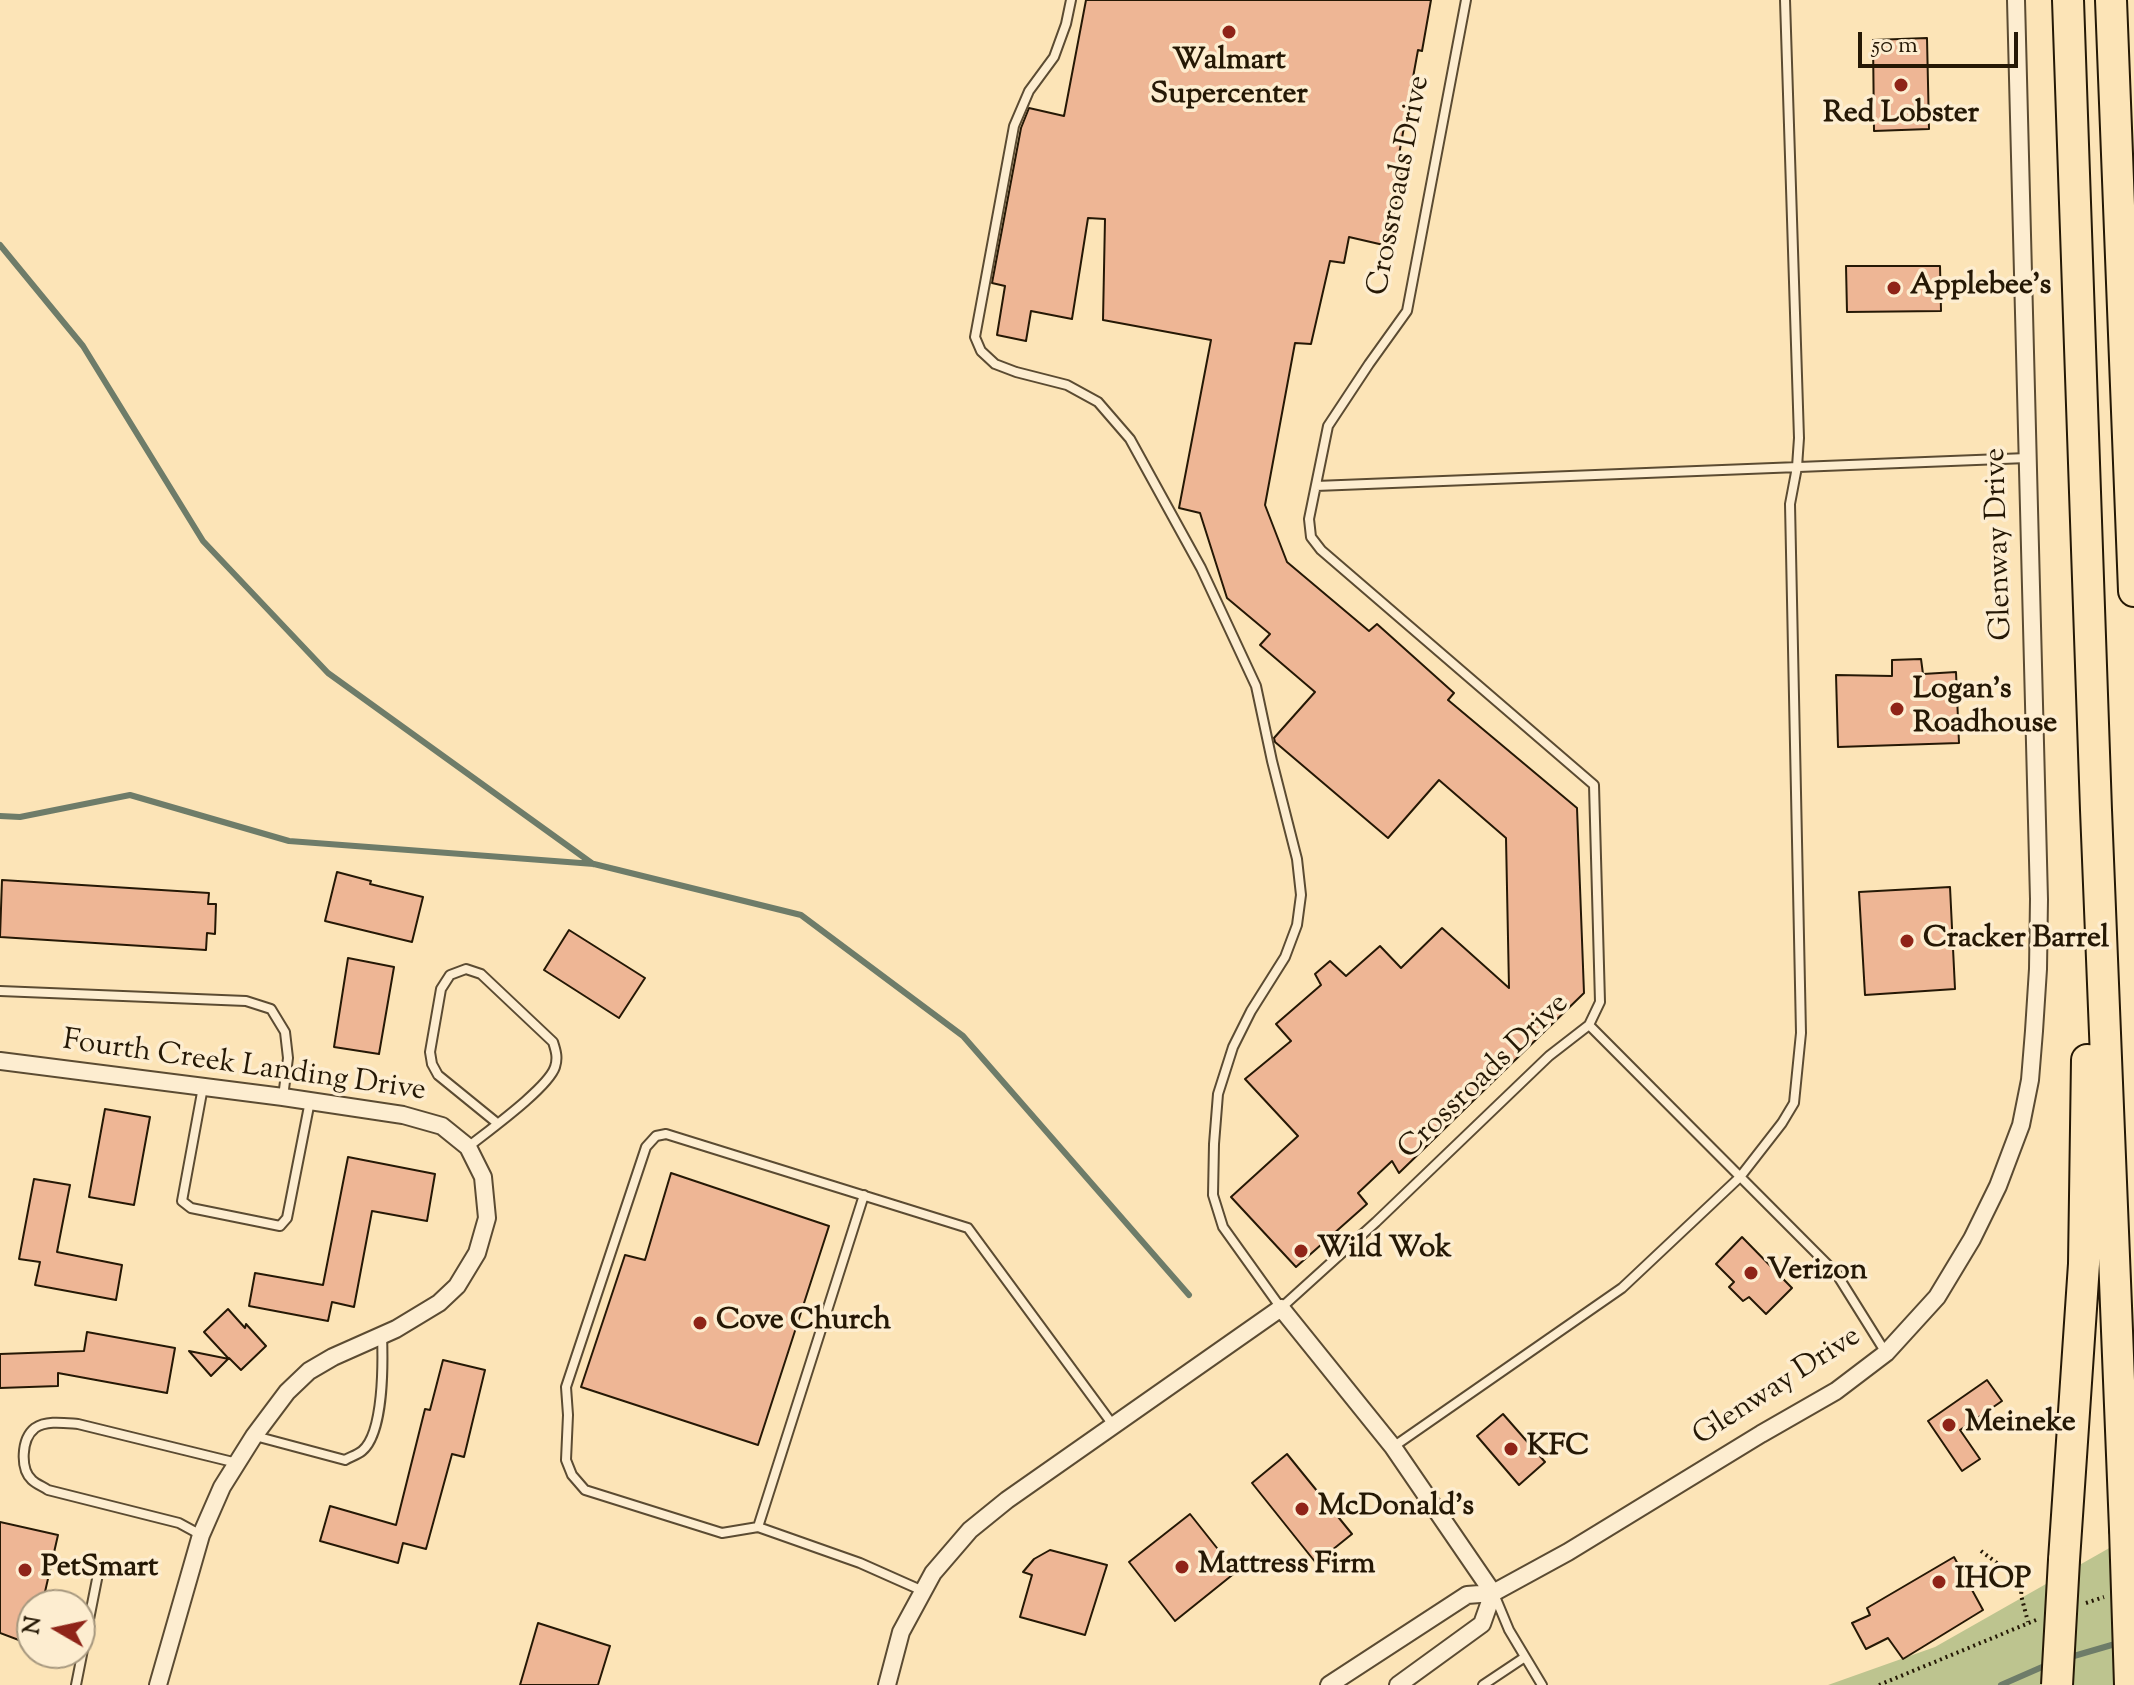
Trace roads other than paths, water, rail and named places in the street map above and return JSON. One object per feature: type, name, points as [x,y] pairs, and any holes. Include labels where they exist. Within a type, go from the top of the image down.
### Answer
[{"type":"highway","points":[[2068,0],[2130,1685]]},
{"type":"highway","points":[[2111,0],[2134,591]]},
{"type":"highway","points":[[2057,1685],[2084,1264],[2096,810]]},
{"type":"street","name":"Glenway Drive","points":[[1329,1685],[1467,1595],[1493,1593],[1568,1552],[1836,1391],[1886,1353],[1937,1297],[1972,1239],[1998,1186],[2021,1125],[2030,1080],[2038,969],[2039,899],[2016,0]]},
{"type":"street","name":"Fourth Creek Landing Drive","points":[[0,1061],[403,1115],[442,1126],[468,1147]]},
{"type":"street","points":[[158,1685],[201,1535],[222,1487],[254,1436],[287,1392],[309,1371],[439,1303],[457,1286],[477,1253],[487,1218],[483,1177],[468,1147]]},
{"type":"street","name":"Crossroads Drive","points":[[887,1685],[901,1632],[933,1573],[970,1530],[1007,1500],[1281,1308]]},
{"type":"street","points":[[1281,1308],[1393,1447],[1493,1593],[1482,1624],[1398,1685]]},
{"type":"lane","points":[[1071,0],[1054,57],[1029,91],[1014,126],[975,337],[981,351],[995,364],[1067,385],[1098,402],[1130,439],[1201,568],[1256,686],[1297,859],[1301,895],[1297,925],[1285,957],[1251,1011],[1233,1047],[1218,1094],[1213,1195],[1223,1227],[1281,1308]]},
{"type":"lane","name":"Crossroads Drive","points":[[1281,1308],[1376,1222],[1549,1056],[1589,1025],[1600,1002],[1594,785],[1321,550],[1311,537],[1309,519],[1328,426],[1407,311],[1466,0]]},
{"type":"lane","points":[[1393,1447],[1622,1288],[1740,1177],[1794,1103],[1801,1038],[1790,504],[1799,438],[1785,0]]},
{"type":"lane","points":[[1316,486],[2027,458]]},
{"type":"lane","points":[[468,1147],[543,1085],[555,1069],[557,1057],[553,1042],[481,974],[466,969],[450,975],[441,989],[430,1052],[432,1064],[438,1075],[497,1123]]},
{"type":"lane","points":[[0,991],[246,1001],[271,1009],[285,1032],[288,1058],[283,1097]]},
{"type":"lane","points":[[1589,1025],[1836,1273],[1886,1353]]},
{"type":"lane","points":[[203,1087],[182,1201],[191,1208],[280,1226],[287,1218],[310,1101]]},
{"type":"lane","points":[[923,1592],[860,1563],[758,1527],[722,1533],[585,1490],[572,1475],[566,1460],[566,1387],[646,1147],[656,1136],[666,1134],[968,1228],[1113,1426]]},
{"type":"lane","points":[[758,1527],[864,1195]]},
{"type":"lane","points":[[254,1436],[345,1460],[364,1450],[375,1431],[383,1380],[382,1335]]},
{"type":"lane","points":[[201,1535],[179,1523],[48,1490],[31,1480],[23,1462],[25,1442],[35,1428],[54,1422],[78,1424],[237,1463]]},
{"type":"lane","points":[[76,1685],[99,1569]]},
{"type":"lane","points":[[1493,1593],[1509,1630],[1542,1685]]},
{"type":"lane","points":[[1483,1685],[1525,1657]]},
{"type":"waterway","points":[[0,245],[83,346],[203,541],[328,673],[593,864]]},
{"type":"waterway","points":[[0,816],[20,817],[130,795],[289,841],[594,864],[801,915],[963,1036],[1189,1295]]},
{"type":"waterway","points":[[2067,1658],[2122,1642]]},
{"type":"waterway","points":[[2001,1685],[2049,1664]]},
{"type":"place","name":"Walmart Supercenter","points":[[1229,32]]},
{"type":"place","name":"Red Lobster","points":[[1901,85]]},
{"type":"place","name":"Applebee's","points":[[1894,288]]},
{"type":"place","name":"Logan's Roadhouse","points":[[1897,709]]},
{"type":"place","name":"Cracker Barrel","points":[[1907,941]]},
{"type":"place","name":"Wild Wok","points":[[1301,1251]]},
{"type":"place","name":"Verizon","points":[[1751,1273]]},
{"type":"place","name":"Cove Church","points":[[700,1323]]},
{"type":"place","name":"Meineke","points":[[1949,1425]]},
{"type":"place","name":"KFC","points":[[1511,1449]]},
{"type":"place","name":"McDonald's","points":[[1302,1509]]},
{"type":"place","name":"Mattress Firm","points":[[1182,1567]]},
{"type":"place","name":"PetSmart","points":[[25,1570]]},
{"type":"place","name":"IHOP","points":[[1939,1582]]}]
